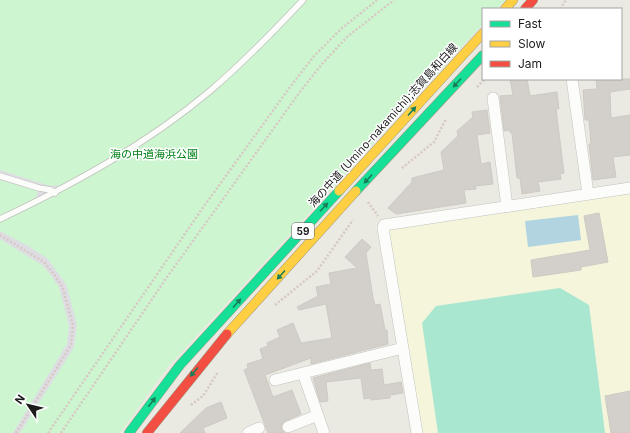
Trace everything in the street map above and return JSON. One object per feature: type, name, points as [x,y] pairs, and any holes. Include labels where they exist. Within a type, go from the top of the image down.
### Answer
[{"type":"main road","points":[[506,8],[513,0]]},
{"type":"main road","points":[[526,8],[534,0]]},
{"type":"main road","name":"海の中道 (Umino-nakamichi);志賀島和白線","points":[[129,433],[180,366],[482,34]]},
{"type":"main road","name":"59","points":[[147,433],[197,368],[332,218],[482,56]]},
{"type":"street","points":[[572,80],[588,194]]},
{"type":"street","points":[[493,98],[507,207]]},
{"type":"street","points":[[417,433],[383,228],[384,226],[630,188]]},
{"type":"street","points":[[275,380],[403,348]]},
{"type":"street","points":[[303,372],[324,433]]},
{"type":"street","points":[[288,427],[318,415]]},
{"type":"street","points":[[248,433],[259,428]]},
{"type":"lane","points":[[0,219],[55,193],[115,158],[159,129],[209,91],[274,31],[303,0]]},
{"type":"lane","points":[[0,176],[39,188],[51,190],[55,193]]},
{"type":"path","points":[[48,433],[202,209],[290,87],[314,56],[341,29],[377,0]]},
{"type":"path","points":[[61,433],[165,280],[299,93],[322,64],[347,37],[394,0]]},
{"type":"path","points":[[475,89],[484,80]]},
{"type":"path","points":[[396,172],[434,142],[450,113]]},
{"type":"path","points":[[363,208],[373,196]]},
{"type":"path","points":[[273,307],[317,271],[354,220]]},
{"type":"path","points":[[0,235],[44,262],[53,273],[62,286],[73,325],[71,346],[16,433]]},
{"type":"path","points":[[188,408],[203,396],[219,370]]},
{"type":"shaded area","points":[[0,170],[50,186],[60,185],[36,198],[38,191],[0,180]]},
{"type":"shaded area","points":[[630,193],[630,433],[422,433],[387,230]]},
{"type":"shaded area","points":[[0,231],[47,258],[66,284],[77,325],[74,347],[20,433],[13,433],[67,344],[69,326],[59,287],[50,274],[42,265],[0,239]]},
{"type":"green space","name":"海の中道海浜公園","points":[[0,0],[505,0],[498,8],[482,8],[482,25],[168,367],[120,433],[0,433]]},
{"type":"green space","points":[[560,288],[589,305],[605,433],[438,433],[422,323],[436,306]]},
{"type":"water","points":[[578,215],[581,240],[528,247],[525,221]]},
{"type":"building","points":[[630,79],[630,89],[610,92],[611,118],[630,115],[630,155],[613,157],[616,177],[593,180],[589,144],[591,144],[589,120],[585,120],[583,90],[597,89],[596,80]]},
{"type":"building","points":[[510,80],[527,80],[530,96],[557,92],[559,109],[556,109],[564,173],[560,174],[561,179],[538,182],[540,191],[522,194],[520,178],[517,178],[512,133],[510,133],[510,130],[504,131],[500,96],[513,95]]},
{"type":"building","points":[[487,110],[490,133],[477,135],[481,164],[490,162],[493,184],[475,186],[476,189],[464,190],[466,203],[396,214],[388,208],[412,182],[412,178],[444,170],[441,152],[458,136],[457,131],[473,117],[472,112]]},
{"type":"building","points":[[599,213],[608,262],[581,267],[581,270],[533,277],[531,260],[590,250],[584,216]]},
{"type":"building","points":[[362,239],[371,247],[366,253],[373,298],[375,305],[380,304],[385,330],[387,330],[388,344],[311,364],[311,358],[265,375],[273,397],[292,390],[301,414],[283,422],[281,429],[285,433],[268,433],[244,370],[248,368],[247,364],[263,359],[260,349],[268,346],[267,343],[280,337],[277,330],[293,323],[301,343],[332,338],[326,304],[299,310],[297,307],[318,296],[316,287],[331,284],[329,273],[357,268],[345,257]]},
{"type":"building","points":[[370,363],[371,370],[382,369],[384,385],[401,382],[403,393],[390,395],[390,398],[371,400],[370,398],[364,399],[361,378],[326,382],[328,401],[320,402],[313,378]]},
{"type":"building","points":[[630,391],[630,433],[611,433],[605,396]]},
{"type":"building","points":[[221,402],[227,418],[203,428],[205,433],[180,433],[206,408]]},
{"type":"traffic: fast","points":[[356,191],[482,56]]},
{"type":"traffic: fast","points":[[129,433],[180,365],[339,191]]},
{"type":"traffic: slow","points":[[506,8],[513,0]]},
{"type":"traffic: slow","points":[[339,191],[482,34]]},
{"type":"traffic: slow","points":[[227,334],[356,191]]},
{"type":"traffic: jam","points":[[526,8],[533,0]]},
{"type":"traffic: jam","points":[[147,433],[227,334]]}]
